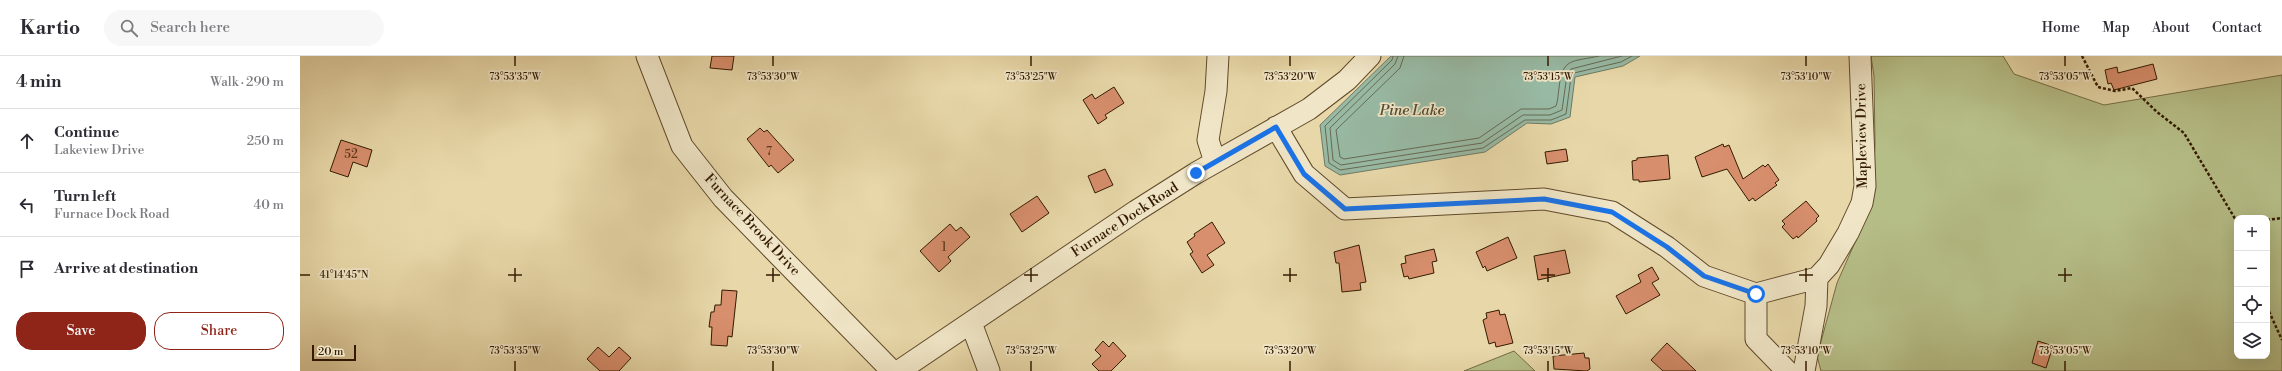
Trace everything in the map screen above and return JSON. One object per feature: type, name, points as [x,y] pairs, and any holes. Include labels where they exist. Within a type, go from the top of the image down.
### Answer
[{"type":"street","name":"Furnace Brook Drive","points":[[647,56],[682,146],[723,198],[892,371]]},
{"type":"street","points":[[1215,162],[1208,140],[1216,91],[1218,56]]},
{"type":"street","name":"Furnace Dock Road","points":[[899,371],[971,324],[1131,214],[1215,162],[1329,95],[1370,56]]},
{"type":"street","name":"Mapleview Drive","points":[[1817,278],[1829,265],[1848,233],[1862,203],[1865,164],[1860,56]]},
{"type":"street","points":[[1276,127],[1304,174],[1345,209],[1544,199],[1612,212],[1667,247],[1704,276],[1756,294],[1817,278],[1816,306],[1804,371]]},
{"type":"street","points":[[1756,294],[1756,339],[1787,371]]},
{"type":"street","points":[[971,324],[988,371]]},
{"type":"path","points":[[2082,56],[2098,87],[2115,91],[2132,88],[2157,112],[2184,134],[2234,217]]},
{"type":"path","points":[[2270,220],[2282,218]]},
{"type":"path","points":[[2270,314],[2282,340]]},
{"type":"green space","points":[[1871,56],[2003,56],[2014,74],[2104,105],[2282,75],[2282,371],[1821,371],[1817,356],[1837,283],[1872,204],[1875,144],[1874,76]]},
{"type":"green space","points":[[1514,351],[1535,371],[1464,371]]},
{"type":"water","name":"Pine Lake","points":[[1391,56],[1640,56],[1623,66],[1575,77],[1570,117],[1551,124],[1527,123],[1485,152],[1340,175],[1325,166],[1320,125]]},
{"type":"building","points":[[712,56],[734,56],[732,70],[710,68]]},
{"type":"building","points":[[2153,64],[2157,79],[2114,90],[2111,83],[2108,84],[2105,70],[2117,67],[2118,73]]},
{"type":"building","points":[[1114,87],[1124,103],[1105,115],[1107,118],[1098,124],[1083,100],[1092,94],[1095,99]]},
{"type":"building","points":[[760,128],[764,132],[767,130],[794,160],[778,173],[771,165],[769,167],[747,139]]},
{"type":"building","points":[[341,140],[372,150],[367,167],[353,162],[348,177],[330,171]]},
{"type":"building","points":[[1723,144],[1724,147],[1729,145],[1743,179],[1763,165],[1765,167],[1768,164],[1779,180],[1775,183],[1777,185],[1755,201],[1753,198],[1749,201],[1727,169],[1702,177],[1695,157]]},
{"type":"building","points":[[1566,149],[1568,161],[1547,164],[1545,152]]},
{"type":"building","points":[[1668,155],[1670,179],[1639,182],[1639,180],[1633,180],[1632,161],[1637,160],[1637,158]]},
{"type":"building","points":[[1105,169],[1113,185],[1095,193],[1088,176]]},
{"type":"building","points":[[1037,196],[1049,213],[1022,232],[1010,214]]},
{"type":"building","points":[[1806,201],[1819,216],[1816,219],[1817,221],[1798,238],[1797,236],[1793,239],[1782,227],[1785,224],[1782,221]]},
{"type":"building","points":[[1212,222],[1225,243],[1207,255],[1214,265],[1202,273],[1190,254],[1193,252],[1187,242],[1195,236],[1194,234]]},
{"type":"building","points":[[950,224],[956,231],[961,227],[970,237],[948,257],[951,261],[939,272],[920,251]]},
{"type":"building","points":[[1508,237],[1517,258],[1487,271],[1485,266],[1483,268],[1476,252]]},
{"type":"building","points":[[1359,245],[1366,282],[1360,283],[1361,290],[1342,292],[1339,263],[1336,263],[1334,252]]},
{"type":"building","points":[[1434,249],[1437,261],[1432,262],[1434,273],[1409,279],[1408,276],[1404,277],[1401,264],[1406,263],[1405,256]]},
{"type":"building","points":[[1565,250],[1570,273],[1538,280],[1534,256]]},
{"type":"building","points":[[1652,267],[1659,279],[1652,283],[1660,295],[1626,314],[1616,296],[1641,282],[1638,275]]},
{"type":"building","points":[[722,290],[737,291],[732,337],[728,336],[727,346],[711,345],[712,327],[709,327],[711,312],[714,312],[715,305],[721,305]]},
{"type":"building","points":[[1499,310],[1500,315],[1505,314],[1513,343],[1496,347],[1495,342],[1489,344],[1483,320],[1487,318],[1486,313]]},
{"type":"building","points":[[1103,341],[1109,347],[1113,342],[1126,356],[1111,371],[1099,371],[1092,364],[1101,356],[1095,350]]},
{"type":"building","points":[[2038,341],[2053,346],[2046,368],[2032,363]]},
{"type":"building","points":[[1667,343],[1696,371],[1663,371],[1651,360]]},
{"type":"building","points":[[598,347],[609,357],[619,347],[631,358],[619,371],[600,371],[587,359]]},
{"type":"building","points":[[1584,353],[1585,358],[1589,358],[1590,369],[1587,371],[1554,369],[1553,356]]},
{"type":"route","points":[[1196,173],[1276,127],[1304,174],[1345,209],[1544,199],[1612,212],[1667,247],[1704,276],[1756,294]]}]
